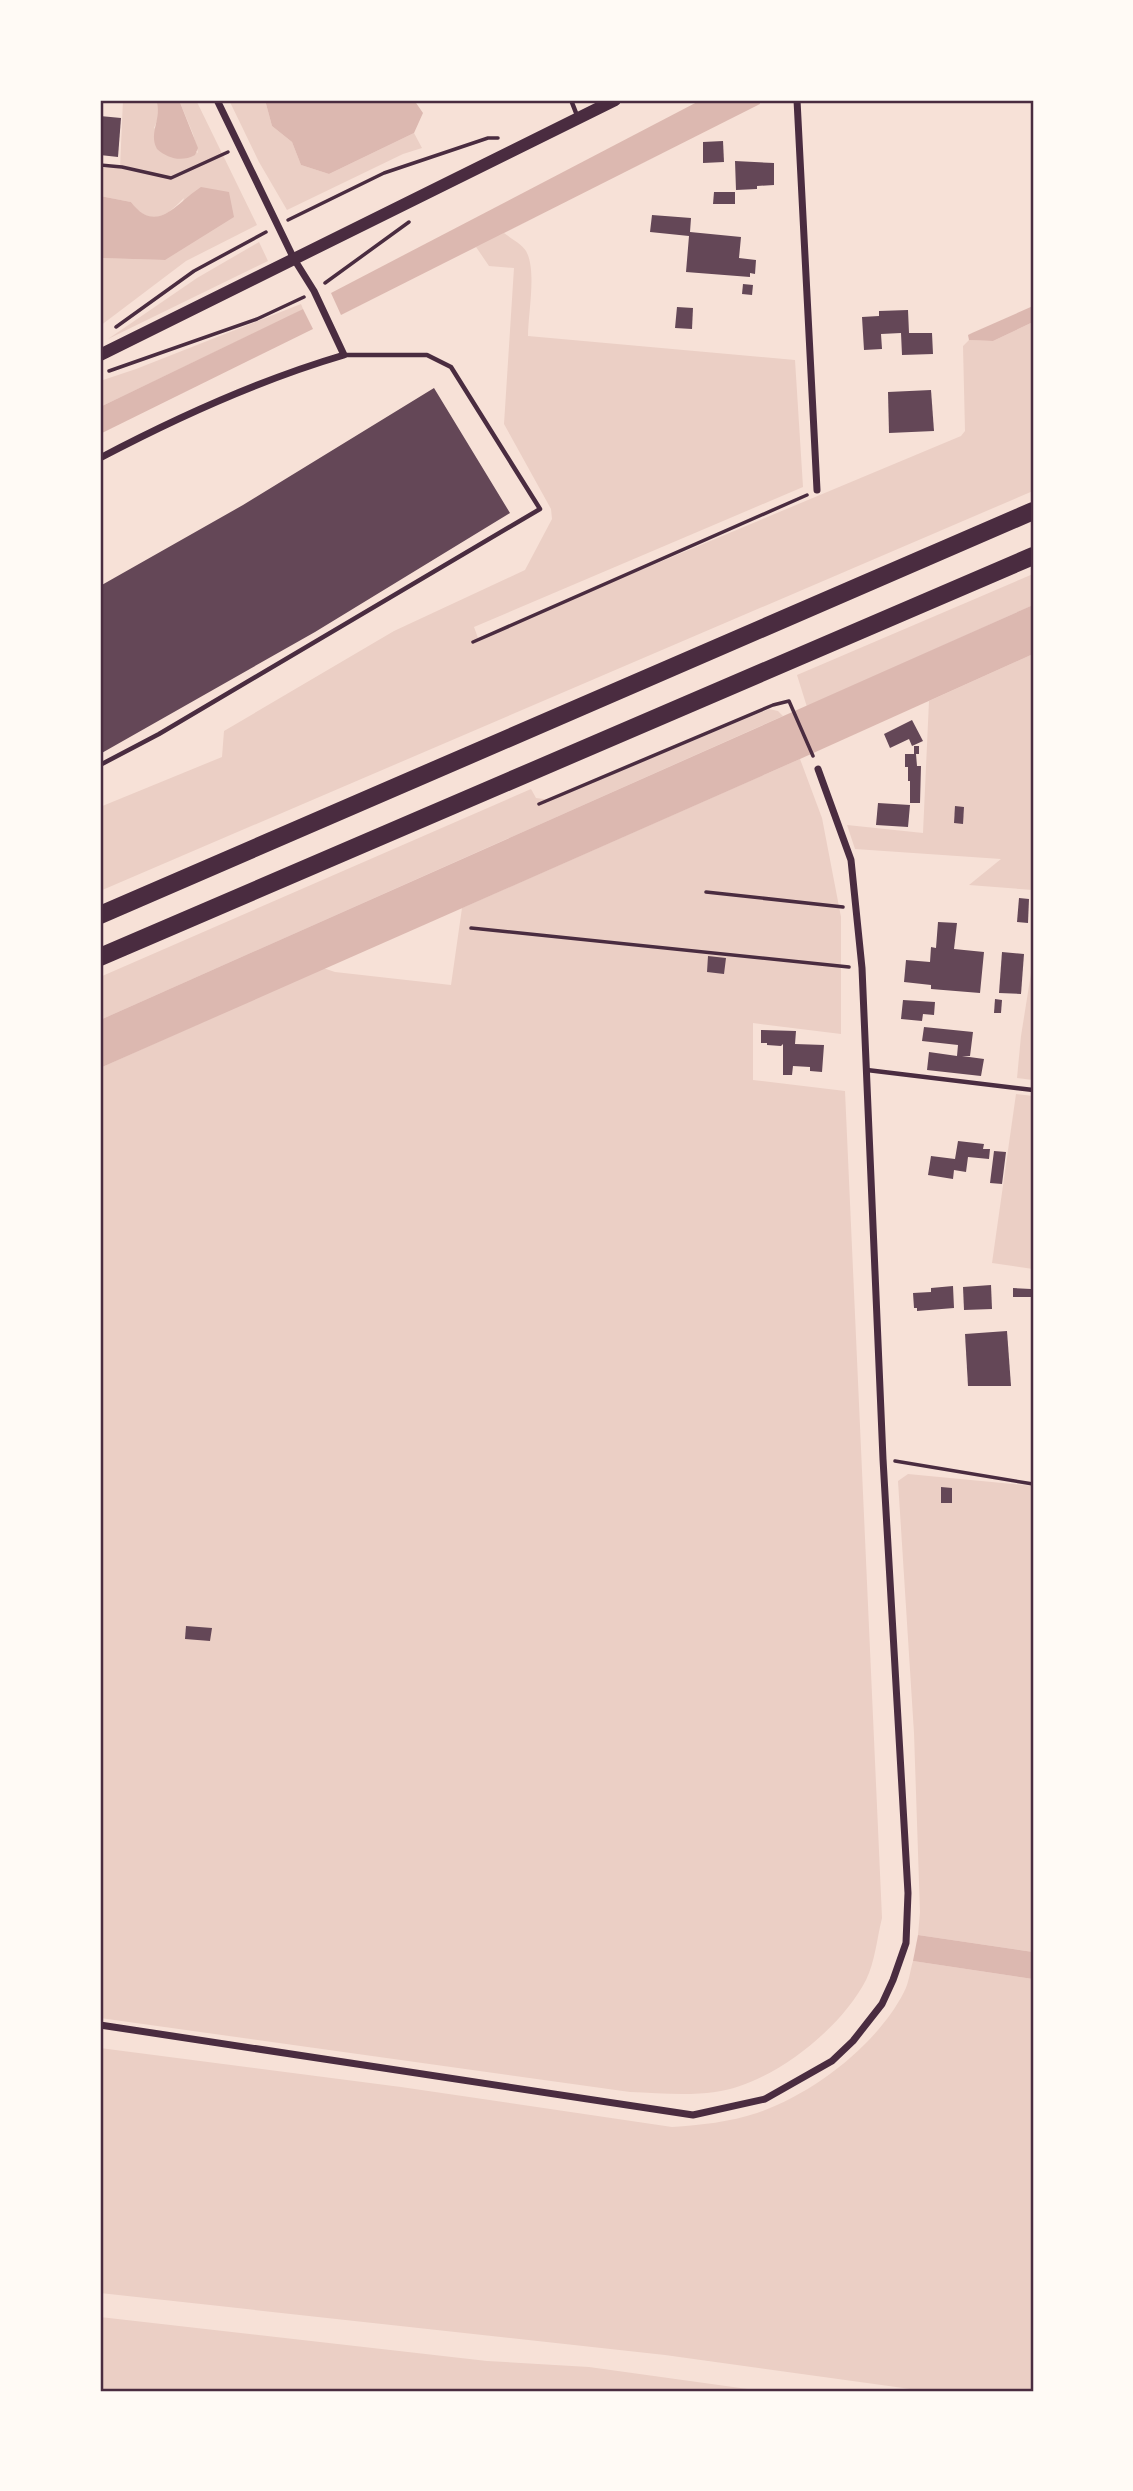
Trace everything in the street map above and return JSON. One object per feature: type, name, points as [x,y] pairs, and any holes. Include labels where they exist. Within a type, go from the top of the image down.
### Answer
[{"type":"highway","points":[[100,915],[1033,512]]},
{"type":"highway","points":[[100,957],[1033,556]]},
{"type":"street","points":[[100,458],[253,387],[344,355],[314,291],[293,258],[217,100]]},
{"type":"street","points":[[100,355],[615,100]]},
{"type":"street","points":[[797,100],[817,490]]},
{"type":"street","points":[[100,2025],[693,2115],[765,2099],[832,2061],[882,2004],[906,1943],[908,1893],[883,1459],[862,968],[852,860],[818,769]]},
{"type":"lane","points":[[571,100],[578,118]]},
{"type":"lane","points":[[100,765],[159,734],[540,509],[450,367],[427,355],[344,355]]},
{"type":"lane","points":[[866,1070],[1033,1090]]},
{"type":"path","points":[[108,333],[194,271],[384,173],[488,138],[505,138],[528,144]]},
{"type":"path","points":[[100,165],[171,178],[240,147]]},
{"type":"path","points":[[104,372],[289,306],[314,291],[418,215],[426,194]]},
{"type":"path","points":[[473,642],[817,490]]},
{"type":"path","points":[[539,804],[773,705],[789,701],[814,759]]},
{"type":"path","points":[[706,892],[856,909]]},
{"type":"path","points":[[471,928],[862,968]]},
{"type":"path","points":[[883,1459],[1033,1484]]},
{"type":"shaded area","points":[[123,100],[156,100],[160,113],[154,128],[198,153],[179,100],[196,100],[257,225],[186,261],[100,326],[100,258],[165,260],[184,198],[164,215],[151,217],[138,210],[131,202],[100,196],[100,168],[120,168]]},
{"type":"shaded area","points":[[156,100],[179,100],[198,148],[195,155],[175,158],[157,149],[154,137],[158,113]]},
{"type":"shaded area","points":[[229,100],[265,100],[272,126],[292,142],[301,165],[329,174],[414,133],[422,148],[403,154],[287,210],[259,162]]},
{"type":"shaded area","points":[[265,100],[414,100],[423,113],[414,133],[329,174],[301,165],[292,142],[272,126]]},
{"type":"shaded area","points":[[701,100],[759,100],[760,104],[341,315],[331,293]]},
{"type":"shaded area","points":[[201,187],[229,192],[234,217],[165,260],[100,258],[100,196],[131,202],[140,212],[158,216],[175,208]]},
{"type":"shaded area","points":[[504,233],[524,248],[529,259],[531,280],[528,336],[795,360],[803,487],[474,627],[478,638],[961,436],[965,431],[963,346],[969,340],[993,341],[1033,322],[1033,491],[100,891],[100,807],[222,757],[224,731],[394,631],[525,570],[552,519],[551,509],[504,424],[514,268],[489,266],[476,247]]},
{"type":"shaded area","points":[[259,242],[268,261],[108,339],[197,278]]},
{"type":"shaded area","points":[[301,304],[303,309],[286,318],[100,407],[100,381]]},
{"type":"shaded area","points":[[1033,306],[1033,322],[993,341],[969,340],[968,335]]},
{"type":"shaded area","points":[[303,309],[313,329],[100,434],[100,407]]},
{"type":"shaded area","points":[[1033,574],[1033,605],[807,707],[797,675]]},
{"type":"shaded area","points":[[1033,605],[1033,654],[100,1068],[100,1020]]},
{"type":"shaded area","points":[[1033,654],[1033,890],[969,885],[1001,859],[855,849],[847,825],[923,833],[929,701]]},
{"type":"shaded area","points":[[769,709],[778,711],[783,716],[100,1020],[100,977],[531,789],[536,798],[551,800]]},
{"type":"shaded area","points":[[800,759],[822,818],[841,917],[841,1034],[753,1023],[753,1080],[845,1091],[882,1918],[874,1958],[866,1980],[840,2017],[802,2052],[781,2066],[737,2087],[694,2094],[630,2092],[100,2018],[100,1068],[323,968],[335,972],[451,985],[462,908]]},
{"type":"shaded area","points":[[1033,961],[1033,1080],[1017,1078]]},
{"type":"shaded area","points":[[1016,1094],[1033,1096],[1033,1269],[992,1263]]},
{"type":"shaded area","points":[[908,1474],[1033,1486],[1033,1952],[918,1935],[920,1912],[914,1733],[898,1481]]},
{"type":"shaded area","points":[[918,1935],[1033,1952],[1033,1979],[913,1961]]},
{"type":"shaded area","points":[[913,1961],[1033,1979],[1033,2391],[925,2391],[665,2355],[100,2293],[100,2048],[401,2087],[672,2127],[715,2123],[778,2105],[800,2094],[841,2065],[878,2031],[892,2012],[906,1988]]},
{"type":"shaded area","points":[[100,2317],[487,2361],[589,2367],[762,2391],[100,2391]]},
{"type":"building","points":[[100,116],[121,118],[118,157],[100,155]]},
{"type":"building","points":[[723,141],[724,162],[703,163],[703,142]]},
{"type":"building","points":[[735,161],[774,163],[774,185],[736,190]]},
{"type":"building","points":[[714,192],[735,192],[735,204],[713,204]]},
{"type":"building","points":[[652,215],[691,218],[690,232],[741,237],[739,258],[756,260],[755,274],[750,273],[750,277],[686,272],[689,236],[650,232]]},
{"type":"building","points":[[743,284],[753,285],[752,295],[742,294]]},
{"type":"building","points":[[677,307],[693,308],[692,329],[675,328]]},
{"type":"building","points":[[908,310],[909,333],[932,333],[933,354],[902,355],[901,333],[881,334],[882,349],[864,350],[862,317],[879,316],[879,311]]},
{"type":"building","points":[[434,388],[510,513],[315,632],[100,754],[100,586],[243,505]]},
{"type":"building","points":[[931,390],[934,431],[889,433],[888,392]]},
{"type":"building","points":[[912,720],[923,741],[912,746],[909,739],[890,748],[884,734]]},
{"type":"building","points":[[914,746],[919,746],[919,754],[916,754],[917,766],[921,766],[920,803],[910,803],[910,781],[908,767],[905,767],[905,754],[914,754]]},
{"type":"building","points":[[878,803],[910,805],[908,827],[876,825]]},
{"type":"building","points":[[955,806],[964,807],[963,824],[954,823]]},
{"type":"building","points":[[1019,898],[1029,899],[1028,923],[1017,922]]},
{"type":"building","points":[[938,922],[957,923],[954,949],[984,952],[980,993],[931,989],[931,985],[904,982],[906,960],[930,962],[931,947],[936,948]]},
{"type":"building","points":[[1002,952],[1024,954],[1021,994],[999,993]]},
{"type":"building","points":[[708,956],[726,958],[724,974],[707,972]]},
{"type":"building","points":[[995,999],[1002,1000],[1001,1013],[994,1013]]},
{"type":"building","points":[[903,1000],[935,1002],[934,1015],[923,1014],[922,1021],[901,1019]]},
{"type":"building","points":[[924,1027],[973,1032],[970,1056],[962,1056],[984,1059],[981,1076],[927,1070],[929,1052],[957,1056],[958,1045],[922,1041]]},
{"type":"building","points":[[761,1030],[796,1031],[795,1044],[824,1045],[822,1072],[810,1071],[810,1067],[793,1066],[792,1075],[783,1075],[783,1044],[761,1043]]},
{"type":"building","points":[[958,1141],[984,1144],[983,1149],[990,1149],[989,1159],[968,1157],[966,1172],[954,1170],[953,1179],[928,1175],[931,1156],[955,1159]]},
{"type":"building","points":[[994,1151],[1006,1152],[1002,1184],[990,1183]]},
{"type":"building","points":[[991,1285],[992,1309],[964,1310],[963,1287]]},
{"type":"building","points":[[953,1286],[954,1308],[917,1311],[917,1308],[914,1308],[913,1293],[931,1292],[931,1288]]},
{"type":"building","points":[[1013,1288],[1031,1289],[1031,1297],[1013,1297]]},
{"type":"building","points":[[1007,1331],[1011,1386],[968,1386],[965,1334]]},
{"type":"building","points":[[941,1487],[952,1488],[952,1503],[941,1503]]},
{"type":"building","points":[[186,1626],[212,1628],[210,1641],[185,1639]]}]
